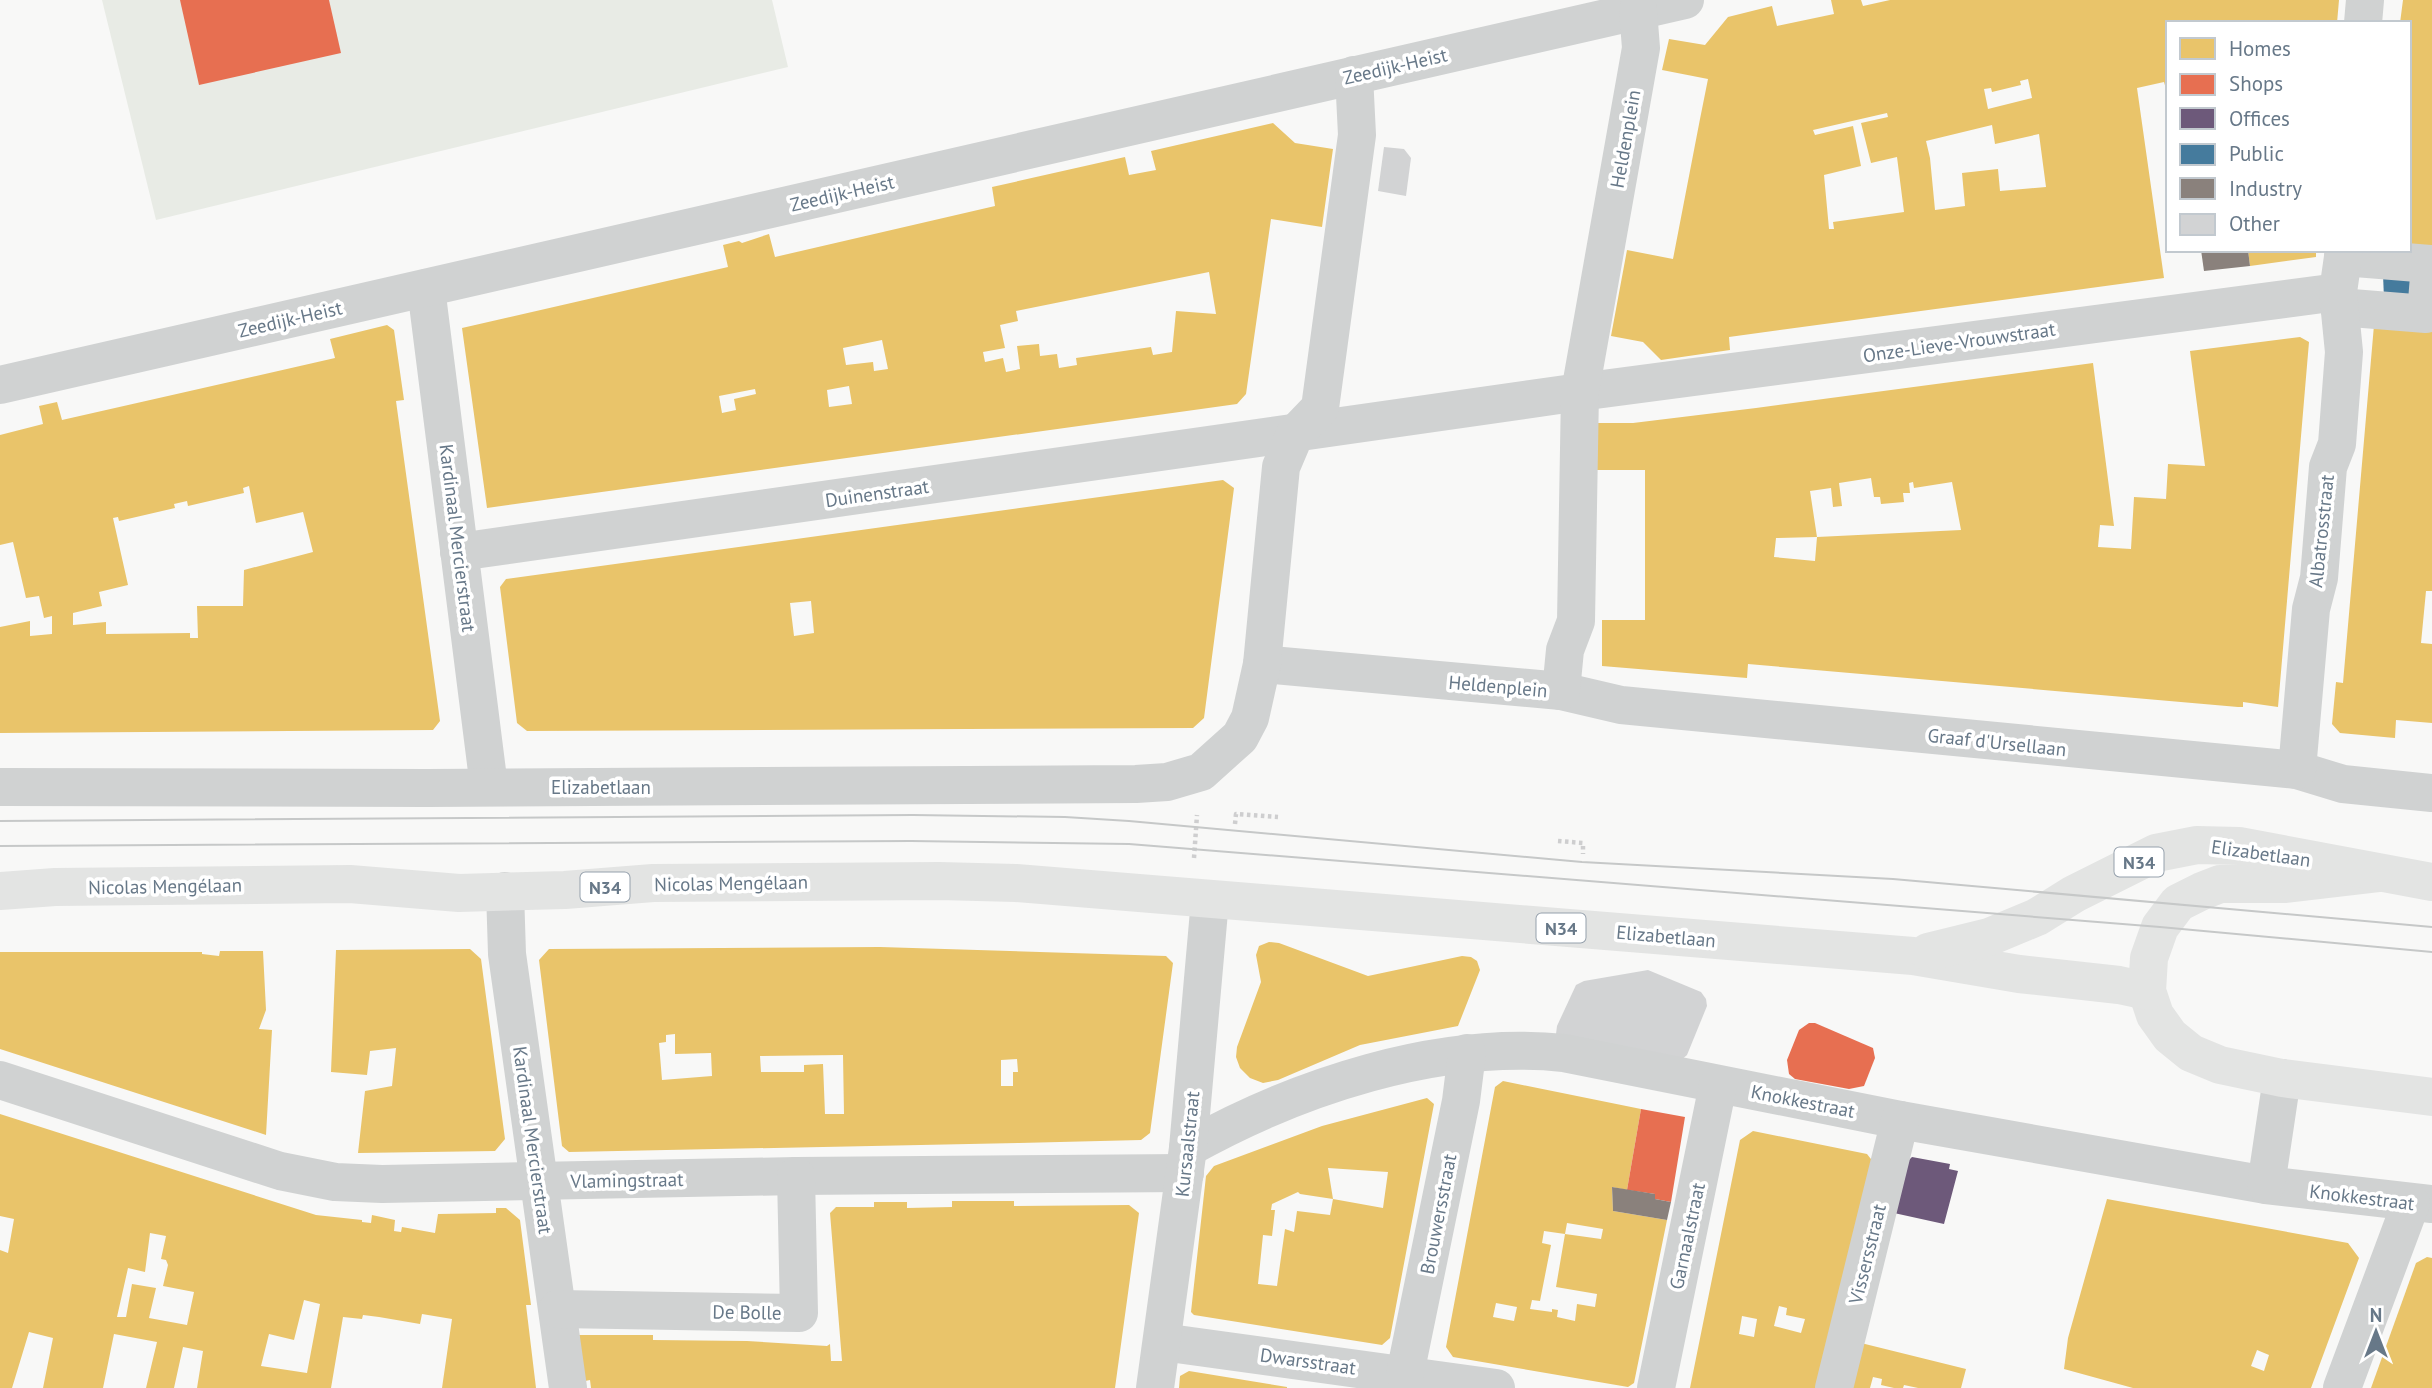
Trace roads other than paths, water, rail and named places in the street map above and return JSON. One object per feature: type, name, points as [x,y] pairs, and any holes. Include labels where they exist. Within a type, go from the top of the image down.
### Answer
[{"type":"main road","name":"Elizabetlaan","points":[[1913,956],[1989,937],[2037,917],[2074,894],[2156,853],[2197,845],[2239,846],[2432,882]]},
{"type":"main road","name":"Elizabetlaan","points":[[2380,873],[2286,884],[2220,884],[2178,903],[2160,927],[2149,958],[2147,991],[2155,1015],[2170,1036],[2192,1053],[2220,1065],[2282,1078],[2432,1097]]},
{"type":"main road","name":"Nicolas Mengélaan","points":[[0,891],[55,887],[349,884],[459,892],[565,890],[653,883],[939,881],[1016,883],[1200,899]]},
{"type":"main road","name":"Elizabetlaan","points":[[1200,899],[1913,956],[2019,974],[2119,985],[2147,991]]},
{"type":"street","name":"Zeedijk-Heist","points":[[0,385],[1685,0]]},
{"type":"street","points":[[2363,21],[2365,0]]},
{"type":"street","name":"Heldenplein","points":[[1262,664],[1561,691],[1566,650],[1576,621],[1580,392],[1641,48],[1639,10]]},
{"type":"street","points":[[1262,664],[1281,467],[1295,434],[1320,408],[1357,135],[1354,75]]},
{"type":"street","name":"Onze-Lieve-Vrouwstraat","points":[[1580,392],[2430,264],[2430,289]]},
{"type":"street","name":"Albatrosstraat","points":[[2297,771],[2311,609],[2319,578],[2328,467],[2337,444],[2344,352],[2341,276]]},
{"type":"street","name":"Kardinaal Mercierstraat","points":[[426,288],[489,787]]},
{"type":"street","points":[[1295,434],[1580,392]]},
{"type":"street","name":"Duinenstraat","points":[[459,552],[1295,434]]},
{"type":"street","name":"Elizabetlaan","points":[[0,786],[1136,785],[1167,782],[1201,772],[1240,737],[1250,718],[1262,664]]},
{"type":"street","name":"Graaf d'Ursellaan","points":[[1561,691],[1621,705],[2297,771],[2343,785],[2432,793]]},
{"type":"street","name":"Kardinaal Mercierstraat","points":[[505,891],[507,954],[568,1388]]},
{"type":"street","name":"Kursaalstraat","points":[[1155,1388],[1186,1160],[1200,899]]},
{"type":"street","name":"Knokkestraat","points":[[1186,1160],[1243,1118],[1332,1083],[1466,1053],[1530,1050],[1564,1053],[1900,1120],[2266,1185],[2421,1204]]},
{"type":"street","name":"Brouwersstraat","points":[[1405,1374],[1461,1101],[1466,1053]]},
{"type":"street","points":[[2266,1185],[2282,1078]]},
{"type":"street","name":"Vlamingstraat","points":[[0,1080],[280,1171],[335,1182],[539,1182],[796,1176],[1186,1160]]},
{"type":"street","name":"Garnaalstraat","points":[[1656,1388],[1718,1085]]},
{"type":"street","name":"Vissersstraat","points":[[1834,1388],[1900,1120]]},
{"type":"street","name":"De Bolle","points":[[558,1309],[799,1313],[796,1176]]},
{"type":"street","points":[[2342,1388],[2421,1204]]},
{"type":"street","name":"Dwarsstraat","points":[[1162,1342],[1496,1388]]},
{"type":"tram line","points":[[0,821],[913,815],[1065,817],[1582,862],[1893,879],[2432,927]]},
{"type":"tram line","points":[[0,846],[911,841],[1129,844],[2160,927],[2432,952]]}]
